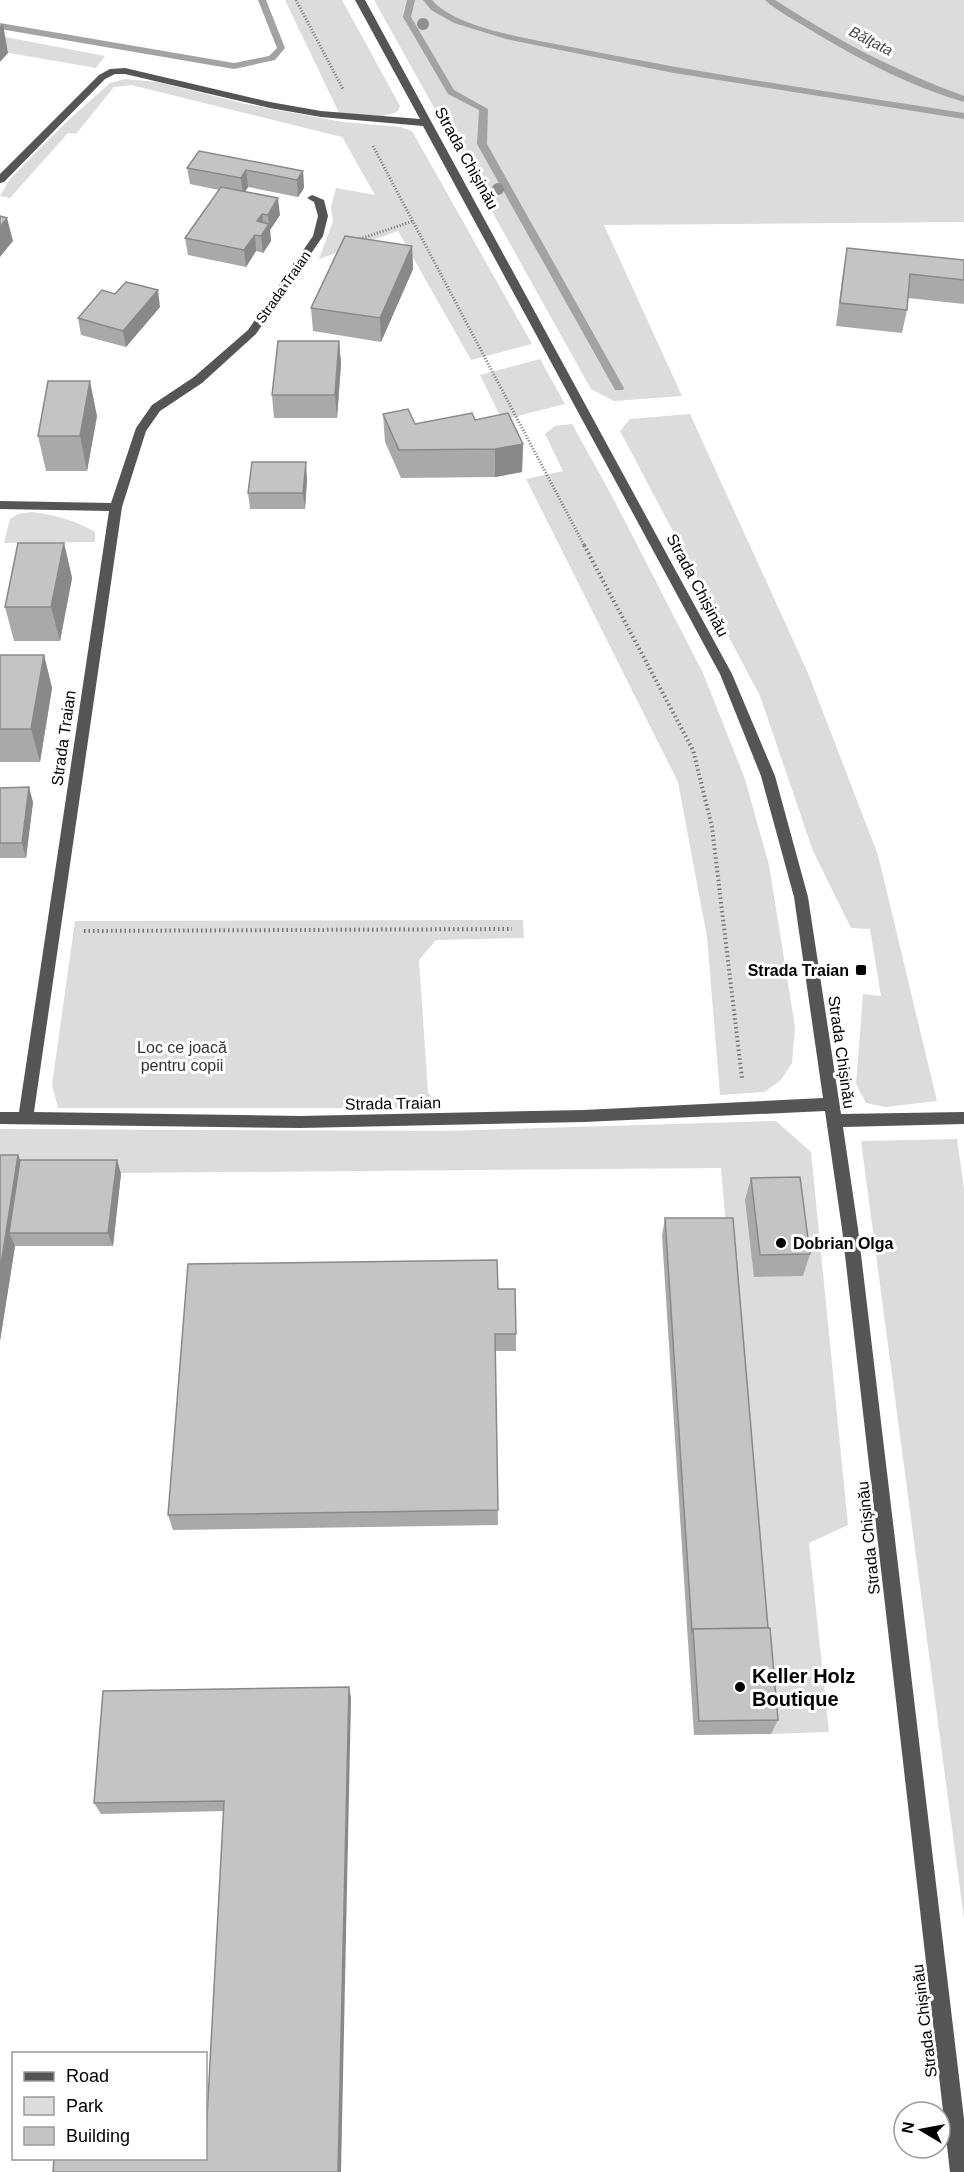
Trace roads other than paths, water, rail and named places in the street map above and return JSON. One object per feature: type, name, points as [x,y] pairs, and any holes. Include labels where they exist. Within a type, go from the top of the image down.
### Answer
[{"type":"street","name":"Strada Chișinău","points":[[360,0],[726,674],[768,776],[801,897],[850,1229],[960,2172]]},
{"type":"street","points":[[0,180],[102,77],[113,70],[126,71],[270,105],[358,119],[428,123]]},
{"type":"street","name":"Strada Traian","points":[[26,1118],[116,507],[140,431],[156,408],[198,380],[252,332],[305,257],[318,236],[323,216],[319,200],[312,198]]},
{"type":"street","points":[[0,505],[116,507]]},
{"type":"street","name":"Strada Traian","points":[[0,1118],[312,1122],[584,1116],[831,1104]]},
{"type":"street","points":[[834,1121],[928,1117],[964,1118]]},
{"type":"waterway","points":[[0,26],[234,66],[272,58],[281,48],[262,0]]},
{"type":"waterway","points":[[411,0],[407,17],[451,92],[484,109],[482,144],[619,388]]},
{"type":"waterway","points":[[427,0],[434,8],[457,21],[506,36],[674,70],[964,116]]},
{"type":"waterway","name":"Bălţata","points":[[769,0],[863,56],[938,90],[964,99]]},
{"type":"place","name":"Strada Traian","points":[[861,970]]},
{"type":"place","name":"Dobrian Olga","points":[[781,1243]]},
{"type":"place","name":"Keller Holz Boutique","points":[[740,1687]]},
{"type":"park label","name":"Loc ce joacă pentru copii","points":[[182,1056]]}]
